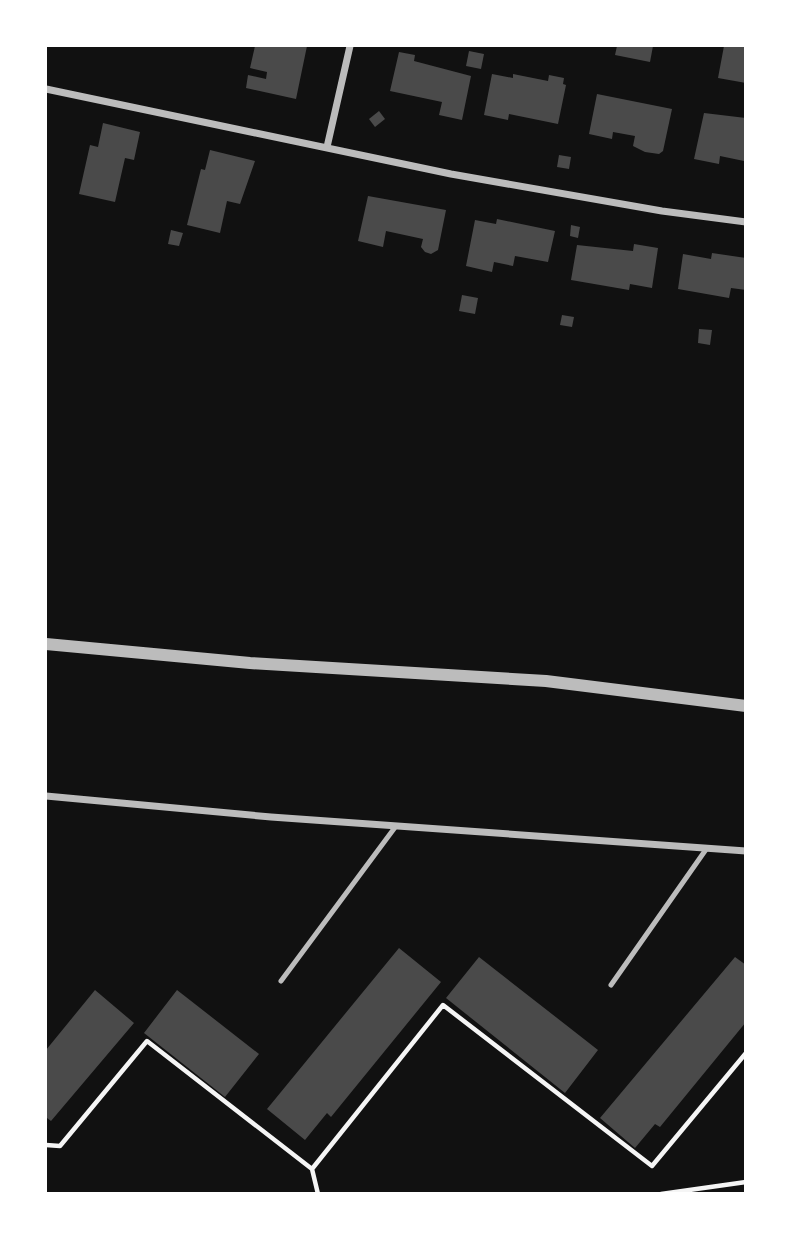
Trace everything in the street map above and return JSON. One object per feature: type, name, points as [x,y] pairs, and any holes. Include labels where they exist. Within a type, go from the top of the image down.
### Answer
[{"type":"street","points":[[327,147],[350,46]]},
{"type":"street","points":[[46,89],[451,174],[662,211],[746,222]]},
{"type":"street","points":[[46,643],[250,663],[546,681],[746,706]]},
{"type":"street","points":[[46,796],[746,851]]},
{"type":"lane","points":[[281,981],[396,825]]},
{"type":"lane","points":[[611,985],[707,848]]},
{"type":"path","points":[[312,1169],[443,1005],[652,1166],[746,1053]]},
{"type":"path","points":[[46,1145],[60,1146],[147,1041],[312,1169],[318,1194]]},
{"type":"path","points":[[661,1194],[746,1182]]},
{"type":"building","points":[[255,46],[307,46],[296,99],[246,88],[248,75],[266,79],[267,72],[250,68]]},
{"type":"building","points":[[617,46],[653,46],[650,62],[615,55]]},
{"type":"building","points":[[724,46],[746,46],[746,83],[718,78]]},
{"type":"building","points":[[469,51],[484,54],[481,69],[466,66]]},
{"type":"building","points":[[399,52],[415,55],[414,61],[471,76],[462,120],[439,115],[442,102],[390,91]]},
{"type":"building","points":[[492,74],[513,78],[513,74],[548,81],[549,75],[564,78],[563,84],[566,85],[558,124],[509,114],[508,120],[484,115]]},
{"type":"building","points":[[597,94],[672,109],[663,151],[659,154],[645,152],[633,146],[635,136],[613,132],[612,139],[589,134]]},
{"type":"building","points":[[379,111],[385,119],[375,127],[369,119]]},
{"type":"building","points":[[704,113],[746,118],[744,161],[720,156],[719,164],[694,159]]},
{"type":"building","points":[[103,123],[140,132],[134,160],[125,158],[115,202],[79,194],[90,145],[98,147]]},
{"type":"building","points":[[210,150],[255,161],[240,204],[227,201],[220,233],[187,225],[201,169],[205,170]]},
{"type":"building","points":[[559,155],[571,157],[569,169],[557,167]]},
{"type":"building","points":[[368,196],[446,210],[438,250],[431,254],[425,252],[421,247],[423,239],[386,231],[383,247],[358,241]]},
{"type":"building","points":[[497,219],[555,231],[548,262],[515,256],[513,266],[494,262],[492,272],[466,266],[475,220],[496,224]]},
{"type":"building","points":[[571,225],[580,227],[578,238],[570,236]]},
{"type":"building","points":[[171,230],[183,233],[179,246],[168,244]]},
{"type":"building","points":[[634,244],[658,248],[652,288],[630,284],[629,290],[571,280],[577,245],[633,251]]},
{"type":"building","points":[[712,253],[746,258],[746,290],[731,288],[729,298],[678,289],[683,254],[711,259]]},
{"type":"building","points":[[462,295],[478,298],[475,314],[459,311]]},
{"type":"building","points":[[562,315],[574,317],[572,327],[560,325]]},
{"type":"building","points":[[699,329],[712,330],[710,345],[698,343]]},
{"type":"building","points":[[399,948],[441,982],[331,1117],[327,1113],[305,1140],[267,1109]]},
{"type":"building","points":[[479,957],[598,1050],[565,1093],[446,998]]},
{"type":"building","points":[[735,957],[746,965],[746,1022],[660,1127],[655,1124],[635,1148],[600,1118]]},
{"type":"building","points":[[95,990],[134,1023],[51,1121],[47,1118],[46,1120],[46,1050]]},
{"type":"building","points":[[177,990],[259,1054],[225,1097],[144,1033]]}]
